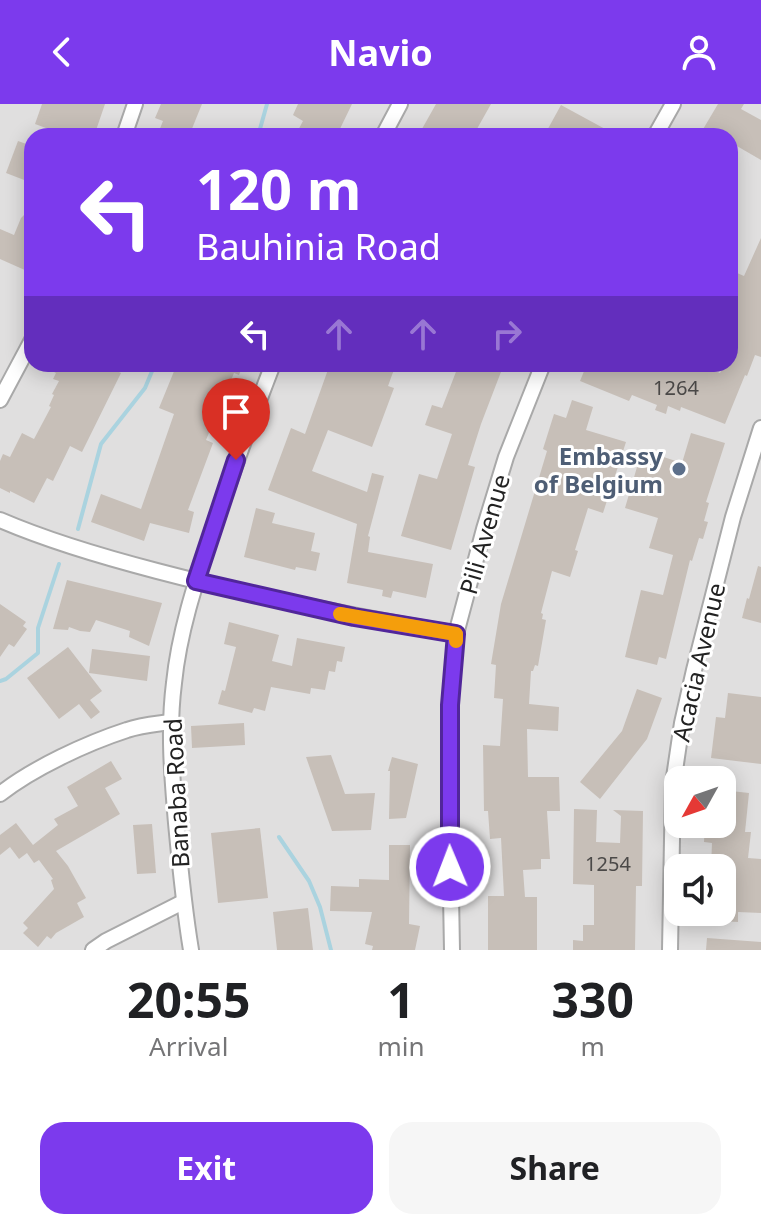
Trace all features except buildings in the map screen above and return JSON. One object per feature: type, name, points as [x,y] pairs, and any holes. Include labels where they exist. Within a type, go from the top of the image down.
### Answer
[{"type":"street","points":[[127,128],[135,104]]},
{"type":"street","points":[[387,128],[400,104]]},
{"type":"street","points":[[660,128],[673,104]]},
{"type":"street","points":[[0,400],[24,355]]},
{"type":"street","name":"Banaba Road","points":[[191,950],[183,902],[170,752],[174,680],[196,581],[236,460],[270,372]]},
{"type":"street","name":"Pili Avenue","points":[[452,950],[449,768],[456,634],[506,457],[540,372]]},
{"type":"street","name":"Acacia Avenue","points":[[670,950],[673,784],[682,723],[733,517],[761,428]]},
{"type":"street","points":[[0,520],[81,551],[196,581],[354,617],[456,634]]},
{"type":"street","points":[[0,794],[52,763],[94,743],[129,729],[170,722]]},
{"type":"street","points":[[93,950],[183,902]]},
{"type":"shaded area","points":[[0,104],[761,104],[761,950],[0,950]]},
{"type":"waterway","points":[[260,128],[267,104]]},
{"type":"waterway","points":[[78,529],[101,444],[145,388],[152,372]]},
{"type":"waterway","points":[[0,681],[38,653],[38,628],[59,564]]},
{"type":"waterway","points":[[279,837],[309,881],[320,907],[331,950]]},
{"type":"slow traffic","points":[[340,614],[456,634],[456,641]]},
{"type":"place","name":"Embassy of Belgium","points":[[679,469]]},
{"type":"route","points":[[236,460],[196,581],[354,617],[456,634],[450,705],[450,867]]}]
